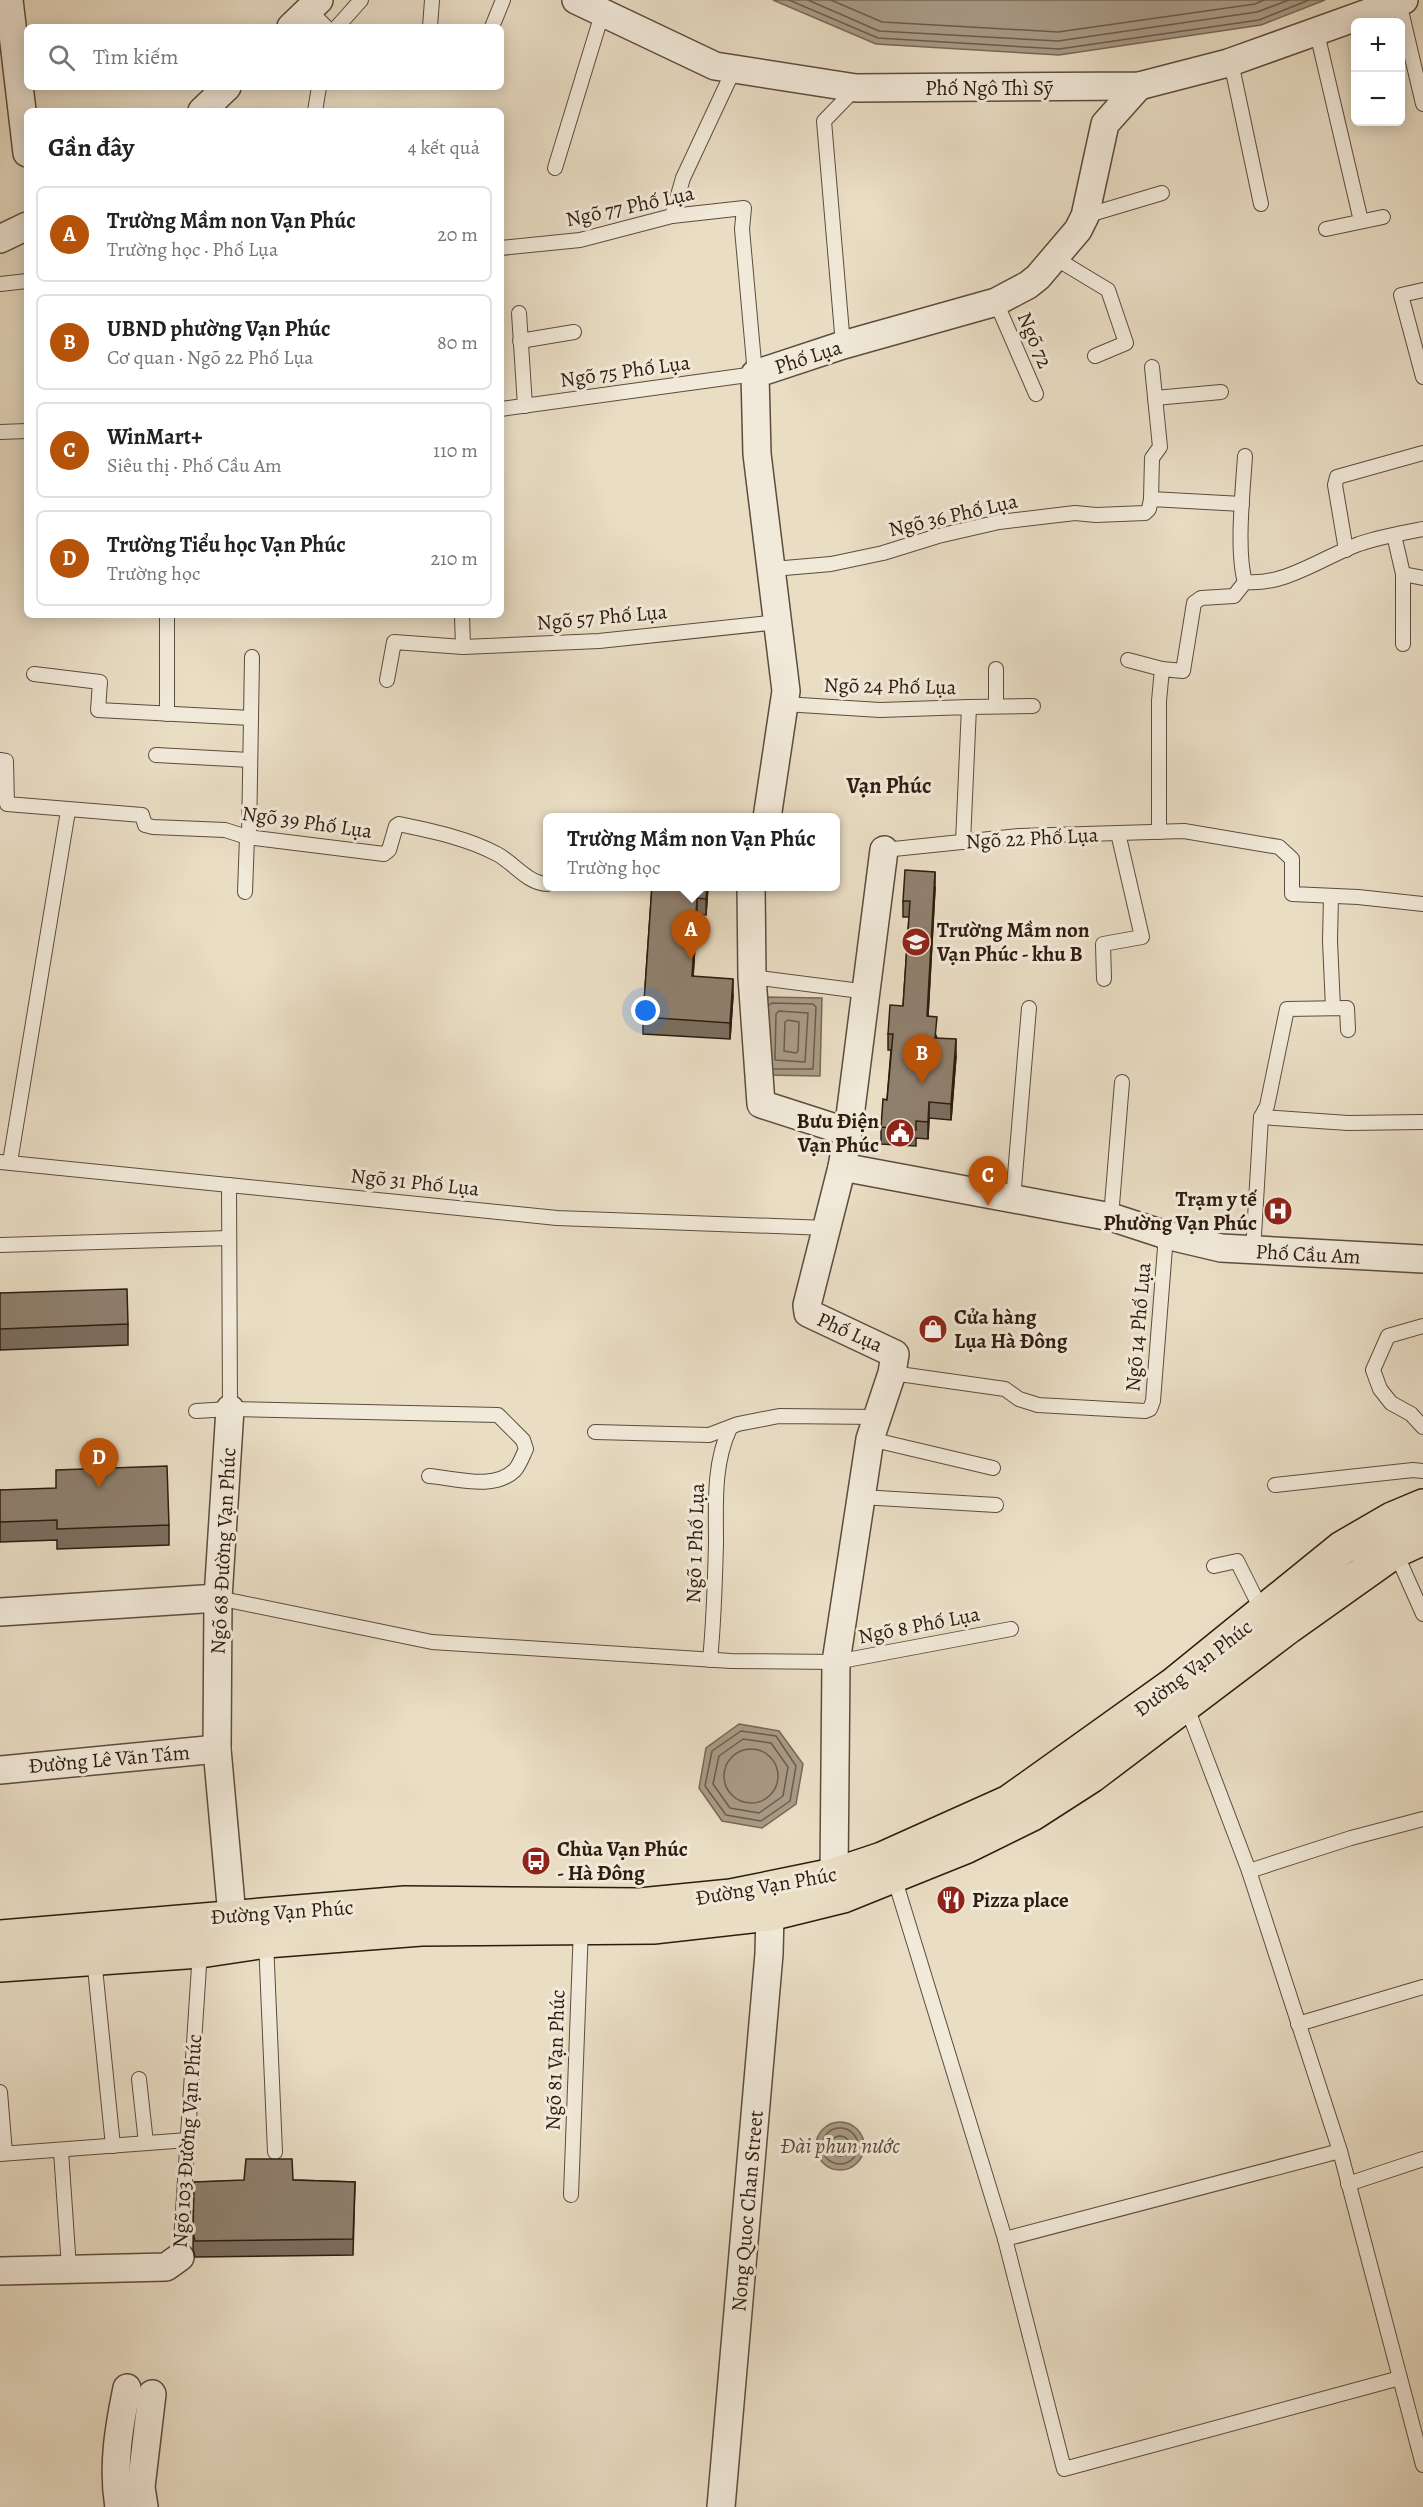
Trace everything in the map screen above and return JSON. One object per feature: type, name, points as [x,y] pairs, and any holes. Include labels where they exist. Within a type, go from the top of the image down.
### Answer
[{"type":"main road","name":"Đường Vạn Phúc","points":[[0,1937],[405,1903],[581,1915],[653,1927],[770,1914],[843,1896],[965,1847],[1032,1814],[1090,1776],[1180,1695],[1263,1614],[1342,1548],[1392,1519],[1423,1506]]},
{"type":"main road","name":"Đường Vạn Phúc","points":[[0,1965],[200,1951],[267,1941],[581,1915],[640,1905],[731,1896],[834,1875],[882,1858],[1010,1802],[1288,1628],[1409,1544]]},
{"type":"street","points":[[9,0],[24,128]]},
{"type":"street","name":"Phố Ngô Thì Sỹ","points":[[576,0],[716,66],[856,88],[1139,86],[1231,62],[1401,1]]},
{"type":"street","name":"Phố Lụa","points":[[768,813],[786,691],[758,454],[755,374],[843,345],[996,302],[1028,285],[1055,258],[1078,230],[1085,216],[1105,124],[1139,86]]},
{"type":"street","points":[[205,108],[224,90]]},
{"type":"street","points":[[0,239],[24,227]]},
{"type":"street","name":"Ngõ 22 Phố Lụa","points":[[848,1132],[868,992],[884,850]]},
{"type":"street","points":[[751,891],[752,977],[761,1104],[848,1132]]},
{"type":"street","name":"Phố Lụa","points":[[834,1875],[836,1662],[874,1428],[895,1357],[892,1352],[814,1318],[808,1313],[807,1305],[842,1167],[848,1132]]},
{"type":"street","name":"Phố Cầu Am","points":[[842,1167],[1111,1217],[1166,1235],[1221,1248],[1253,1252],[1423,1259]]},
{"type":"street","name":"Ngõ 68 Đường Vạn Phúc","points":[[230,1409],[218,1598],[217,1749],[232,1916]]},
{"type":"street","points":[[0,1612],[218,1598]]},
{"type":"street","name":"Đường Lê Văn Tám","points":[[0,1770],[217,1749]]},
{"type":"street","name":"Nong Quoc Chan Street","points":[[721,2507],[768,1966],[770,1914]]},
{"type":"street","name":"Ngõ 103 Đường Vạn Phúc","points":[[0,2271],[166,2267],[180,2258]]},
{"type":"street","points":[[119,2507],[116,2491],[118,2431],[139,2391],[144,2507]]},
{"type":"lane","points":[[340,24],[361,0]]},
{"type":"lane","points":[[430,24],[432,0]]},
{"type":"lane","points":[[493,24],[503,0]]},
{"type":"lane","points":[[1401,1],[1423,104]]},
{"type":"lane","points":[[555,168],[602,14]]},
{"type":"lane","points":[[1317,33],[1361,221]]},
{"type":"lane","points":[[1231,62],[1261,204]]},
{"type":"lane","points":[[672,216],[683,178],[734,69]]},
{"type":"lane","points":[[843,345],[824,121],[856,88]]},
{"type":"lane","points":[[316,108],[318,90]]},
{"type":"lane","points":[[1085,216],[1162,193]]},
{"type":"lane","name":"Ngõ 77 Phố Lụa","points":[[504,248],[580,240],[672,216],[744,208],[742,228],[755,374]]},
{"type":"lane","points":[[1326,229],[1383,217]]},
{"type":"lane","points":[[1055,258],[1108,290],[1126,343],[1095,356]]},
{"type":"lane","points":[[0,285],[24,281]]},
{"type":"lane","points":[[1423,290],[1401,296],[1423,377]]},
{"type":"lane","name":"Ngõ 72","points":[[996,302],[1036,394]]},
{"type":"lane","points":[[519,313],[525,406]]},
{"type":"lane","points":[[520,341],[574,332]]},
{"type":"lane","points":[[1152,367],[1160,447],[1152,458],[1151,499],[1242,504]]},
{"type":"lane","name":"Ngõ 75 Phố Lụa","points":[[504,409],[755,374]]},
{"type":"lane","points":[[1155,398],[1221,392]]},
{"type":"lane","points":[[0,432],[24,431]]},
{"type":"lane","points":[[1346,550],[1335,485],[1337,477],[1423,453]]},
{"type":"lane","points":[[1128,660],[1162,669],[1183,671],[1194,603],[1201,598],[1234,596],[1245,582],[1242,558],[1242,504],[1245,456]]},
{"type":"lane","name":"Ngõ 36 Phố Lụa","points":[[773,569],[831,564],[883,553],[938,536],[999,522],[1075,513],[1096,515],[1145,513],[1149,510],[1151,499]]},
{"type":"lane","points":[[1245,582],[1259,583],[1283,577],[1382,537],[1423,529]]},
{"type":"lane","points":[[1394,535],[1404,574],[1403,644]]},
{"type":"lane","points":[[1404,574],[1423,578]]},
{"type":"lane","points":[[167,618],[167,714]]},
{"type":"lane","points":[[462,618],[463,648]]},
{"type":"lane","name":"Ngõ 57 Phố Lụa","points":[[387,680],[394,642],[463,648],[599,641],[779,622]]},
{"type":"lane","points":[[245,892],[252,657]]},
{"type":"lane","points":[[996,669],[996,706]]},
{"type":"lane","points":[[1159,832],[1159,702],[1162,669]]},
{"type":"lane","points":[[34,674],[100,682],[98,711],[251,718]]},
{"type":"lane","name":"Ngõ 24 Phố Lụa","points":[[784,704],[880,710],[969,707],[963,842]]},
{"type":"lane","points":[[969,707],[1033,706]]},
{"type":"lane","points":[[156,756],[250,760]]},
{"type":"lane","points":[[0,760],[6,761],[3,804],[68,811],[5,1162]]},
{"type":"lane","name":"Ngõ 39 Phố Lụa","points":[[68,811],[142,815],[145,825],[225,830],[248,837],[384,854],[388,852],[396,825],[399,824],[444,833],[496,853],[536,883],[543,884]]},
{"type":"lane","name":"Ngõ 22 Phố Lụa","points":[[884,850],[1019,836],[1184,831],[1279,848],[1292,859],[1292,894],[1423,904]]},
{"type":"lane","points":[[1104,979],[1103,944],[1142,937],[1118,833]]},
{"type":"lane","points":[[1331,896],[1330,941],[1333,1008]]},
{"type":"lane","points":[[752,977],[868,992]]},
{"type":"lane","points":[[1013,1199],[1029,1008]]},
{"type":"lane","points":[[1253,1252],[1261,1117],[1267,1106],[1287,1010],[1347,1008],[1348,1029]]},
{"type":"lane","points":[[1111,1217],[1122,1082]]},
{"type":"lane","points":[[1261,1117],[1348,1123],[1423,1122]]},
{"type":"lane","name":"Ngõ 31 Phố Lụa","points":[[5,1162],[557,1218],[827,1228]]},
{"type":"lane","name":"Ngõ 68 Đường Vạn Phúc","points":[[229,1185],[230,1409]]},
{"type":"lane","name":"Ngõ 14 Phố Lụa","points":[[892,1373],[1005,1389],[1019,1399],[1038,1405],[1141,1412],[1150,1409],[1153,1401],[1166,1235]]},
{"type":"lane","points":[[0,1245],[229,1238]]},
{"type":"lane","points":[[1423,1326],[1388,1336],[1373,1370],[1380,1389],[1391,1403],[1411,1414],[1423,1427]]},
{"type":"lane","points":[[196,1411],[230,1409],[498,1415],[523,1440],[526,1449],[517,1468],[502,1480],[482,1481],[429,1476]]},
{"type":"lane","points":[[595,1432],[709,1435],[738,1424],[779,1416],[874,1428],[993,1468]]},
{"type":"lane","name":"Ngõ 1 Phố Lụa","points":[[710,1660],[714,1618],[717,1487],[721,1452],[730,1428]]},
{"type":"lane","points":[[1275,1485],[1413,1470],[1423,1471]]},
{"type":"lane","points":[[861,1497],[996,1505]]},
{"type":"lane","points":[[1409,1544],[1423,1614]]},
{"type":"lane","points":[[1214,1566],[1237,1561],[1263,1614]]},
{"type":"lane","name":"Ngõ 8 Phố Lụa","points":[[218,1598],[432,1642],[710,1660],[836,1662],[1011,1629]]},
{"type":"lane","points":[[1180,1695],[1249,1871],[1340,2151],[1423,2464]]},
{"type":"lane","points":[[1249,1871],[1352,1838],[1423,1819]]},
{"type":"lane","points":[[894,1877],[1005,2239],[1064,2469],[1400,2378]]},
{"type":"lane","name":"Ngõ 81 Vạn Phúc","points":[[571,2195],[581,1915]]},
{"type":"lane","points":[[267,1941],[275,2152]]},
{"type":"lane","name":"Ngõ 103 Đường Vạn Phúc","points":[[180,2258],[200,1951]]},
{"type":"lane","points":[[94,1958],[113,2146]]},
{"type":"lane","points":[[1298,2024],[1423,1987]]},
{"type":"lane","points":[[139,2079],[146,2143]]},
{"type":"lane","points":[[0,2092],[3,2153],[60,2151],[188,2140]]},
{"type":"lane","points":[[60,2151],[69,2268]]},
{"type":"lane","points":[[1005,2239],[1340,2151]]},
{"type":"lane","points":[[1348,2184],[1423,2158]]},
{"type":"water","points":[[773,0],[1325,0],[1261,25],[1059,55],[876,44]]},
{"type":"water","points":[[763,997],[822,998],[820,1076],[761,1075]]},
{"type":"water","points":[[739,1724],[779,1731],[803,1764],[796,1804],[762,1828],[722,1821],[699,1788],[706,1748]]},
{"type":"water","name":"Đài phun nước","points":[[840,2122],[857,2129],[864,2146],[857,2163],[840,2170],[823,2163],[816,2146],[823,2129]]},
{"type":"building","points":[[905,870],[935,872],[927,1016],[937,1017],[935,1038],[956,1039],[951,1104],[929,1102],[928,1122],[916,1121],[916,1130],[881,1127],[883,1099],[887,1100],[893,1034],[888,1034],[890,1005],[903,1006],[910,901],[903,901]]},
{"type":"building","points":[[652,891],[707,891],[706,899],[697,898],[692,976],[733,979],[730,1023],[643,1017]]},
{"type":"building","points":[[127,1289],[128,1324],[0,1329],[0,1293]]},
{"type":"building","points":[[167,1466],[169,1525],[57,1529],[57,1520],[0,1522],[0,1490],[56,1488],[56,1470]]},
{"type":"building","points":[[246,2159],[292,2159],[293,2180],[355,2182],[353,2239],[195,2241],[193,2233],[194,2182],[244,2180]]},
{"type":"place","name":"Trường Mầm non Vạn Phúc - khu B","points":[[916,942]]},
{"type":"place","name":"Trường Mầm non Vạn Phúc","points":[[691,960]]},
{"type":"place","name":"UBND phường Vạn Phúc","points":[[922,1084]]},
{"type":"place","name":"Bưu Điện Vạn Phúc","points":[[900,1133]]},
{"type":"place","name":"WinMart+","points":[[988,1206]]},
{"type":"place","name":"Trạm y tế Phường Vạn Phúc","points":[[1278,1211]]},
{"type":"place","name":"Cửa hàng Lụa Hà Đông","points":[[933,1329]]},
{"type":"place","name":"Trường Tiểu học Vạn Phúc","points":[[99,1488]]},
{"type":"place","name":"Chùa Vạn Phúc - Hà Đông","points":[[536,1861]]},
{"type":"place","name":"Pizza place","points":[[951,1900]]},
{"type":"district","name":"Vạn Phúc","points":[[889,786]]}]
